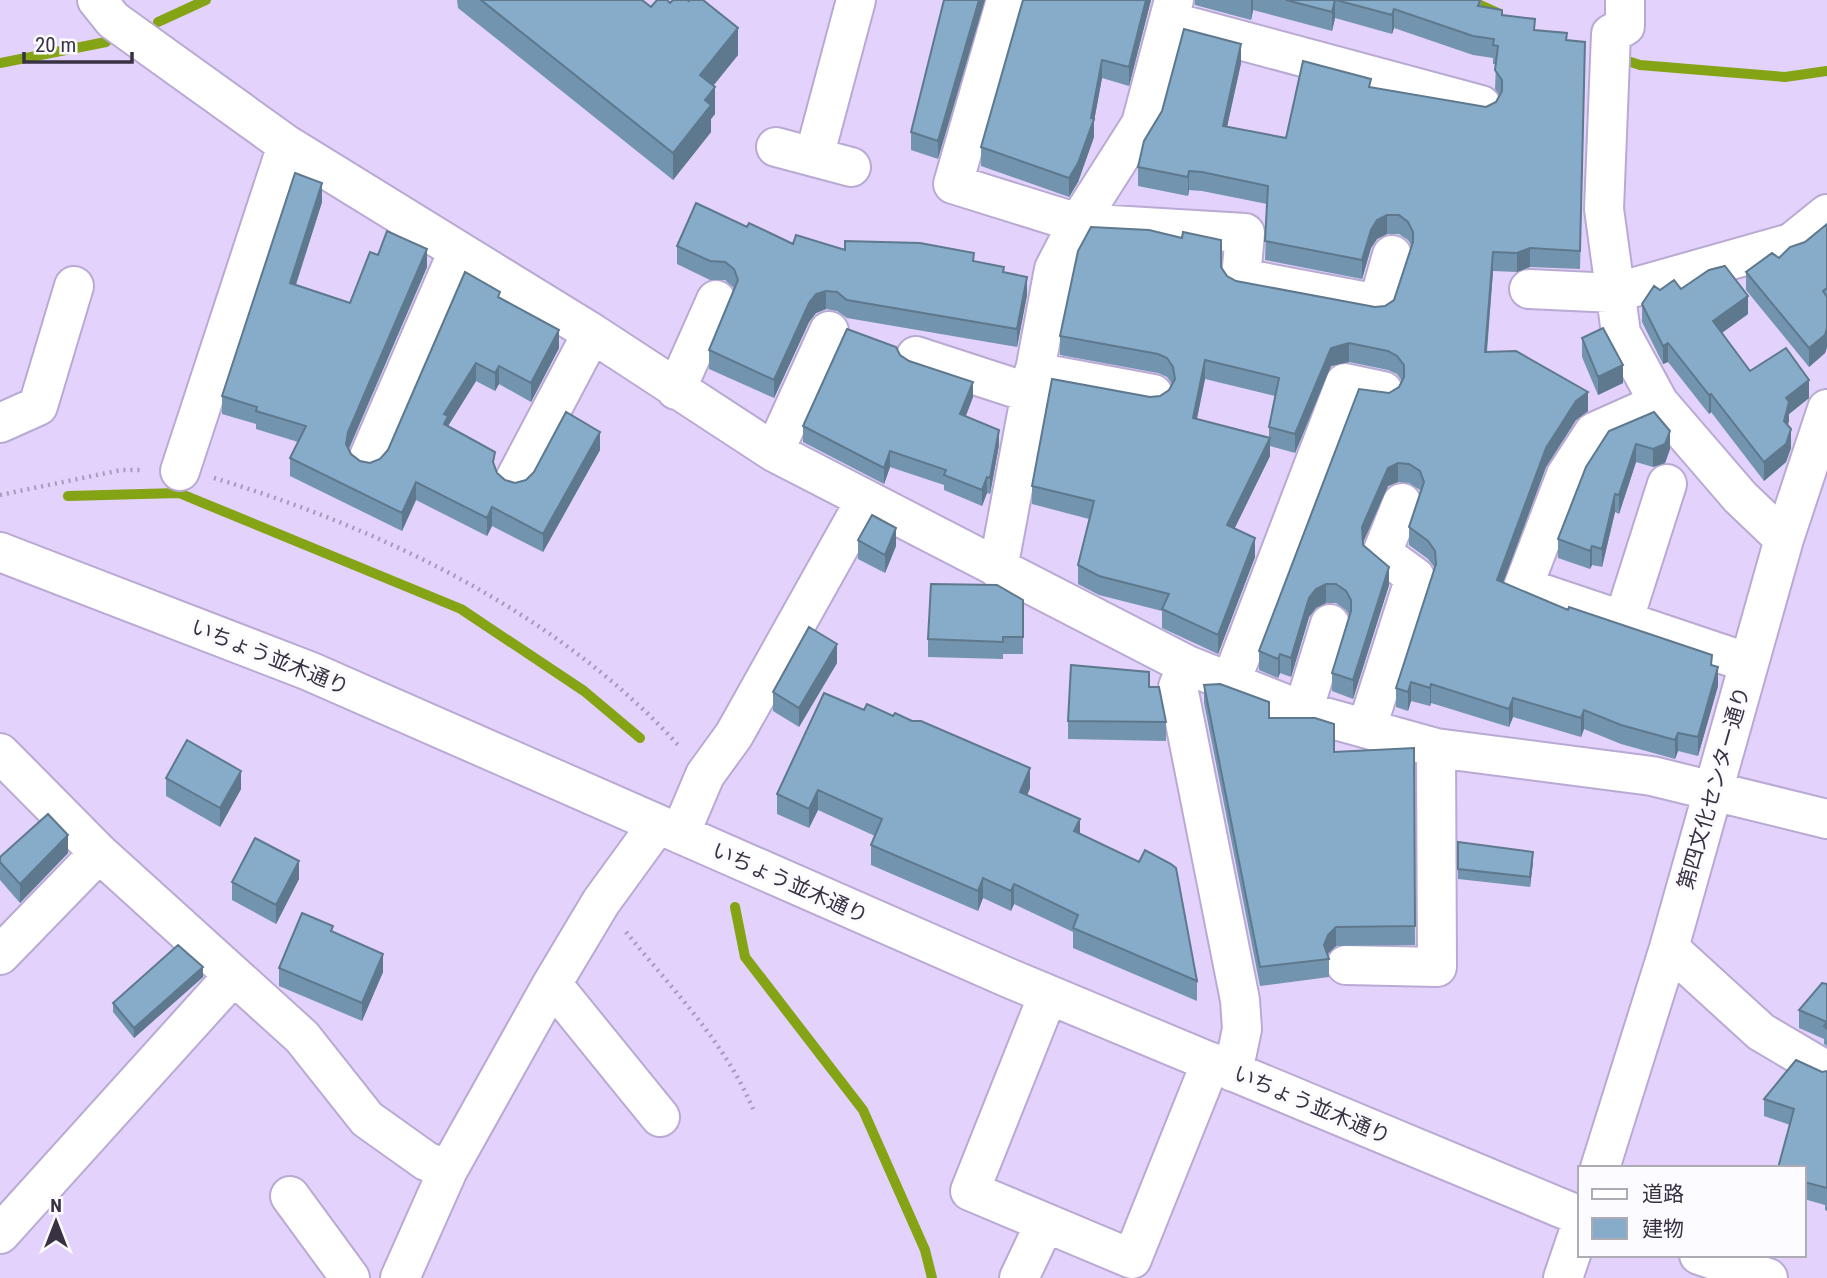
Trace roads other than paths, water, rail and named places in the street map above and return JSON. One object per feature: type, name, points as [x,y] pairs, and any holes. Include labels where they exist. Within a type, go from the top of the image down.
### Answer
[{"type":"street","points":[[97,0],[113,20],[287,145],[592,332],[676,390],[774,452],[1187,665],[1303,711],[1436,748],[1652,776],[1827,819]]},
{"type":"street","points":[[814,157],[856,0]]},
{"type":"street","points":[[1006,0],[953,184],[1078,223],[1245,233],[1241,278],[1378,304],[1392,255]]},
{"type":"street","points":[[998,569],[1054,269],[1078,223],[1141,124],[1172,10],[1482,105]]},
{"type":"street","points":[[1618,17],[1608,75],[1604,209],[1621,332],[1659,402],[1740,497],[1784,539]]},
{"type":"street","points":[[180,471],[287,145]]},
{"type":"street","points":[[776,146],[851,167]]},
{"type":"street","points":[[1529,289],[1614,293],[1791,243],[1827,214]]},
{"type":"street","points":[[368,459],[458,251]]},
{"type":"street","points":[[0,423],[38,406],[74,286]]},
{"type":"street","points":[[676,390],[716,300]]},
{"type":"street","points":[[774,452],[829,331]]},
{"type":"street","points":[[515,479],[592,332]]},
{"type":"street","points":[[916,356],[1032,383],[1153,394]]},
{"type":"street","points":[[1230,684],[1345,383],[1383,391]]},
{"type":"street","points":[[1659,402],[1594,432],[1566,475],[1523,587],[1749,663]]},
{"type":"street","name":"第四文化センター通り","points":[[1601,1166],[1669,948],[1784,539],[1827,409]]},
{"type":"street","points":[[1623,621],[1667,484]]},
{"type":"street","points":[[400,1278],[448,1170],[601,902],[668,830],[734,734],[865,501]]},
{"type":"street","points":[[1367,727],[1415,577],[1382,553],[1402,503]]},
{"type":"street","name":"いちょう並木通り","points":[[0,552],[309,671],[1048,995],[1578,1215]]},
{"type":"street","points":[[1303,711],[1330,625]]},
{"type":"street","points":[[1048,995],[970,1191],[1132,1259],[1242,1029],[1240,1000],[1178,687],[1187,665]]},
{"type":"street","points":[[1346,965],[1437,967],[1436,748]]},
{"type":"street","points":[[0,753],[99,853],[302,1037],[367,1119],[426,1161],[448,1170]]},
{"type":"street","points":[[0,955],[99,853]]},
{"type":"street","points":[[1669,948],[1761,1032],[1822,1068]]},
{"type":"street","points":[[0,1234],[233,976]]},
{"type":"street","points":[[552,984],[660,1117]]},
{"type":"street","points":[[290,1196],[350,1278]]},
{"type":"street","points":[[1020,1278],[1045,1223]]},
{"type":"street","points":[[1563,1278],[1578,1234]]},
{"type":"street","points":[[1705,1257],[1768,1278]]},
{"type":"waterway","points":[[158,22],[206,0]]},
{"type":"waterway","points":[[1469,0],[1498,13]]},
{"type":"waterway","points":[[0,63],[106,42]]},
{"type":"waterway","points":[[1618,58],[1640,65],[1785,77],[1827,71]]},
{"type":"waterway","points":[[68,496],[179,493],[461,609],[584,691],[640,738]]},
{"type":"waterway","points":[[735,907],[745,957],[863,1110],[925,1250],[932,1278]]}]
